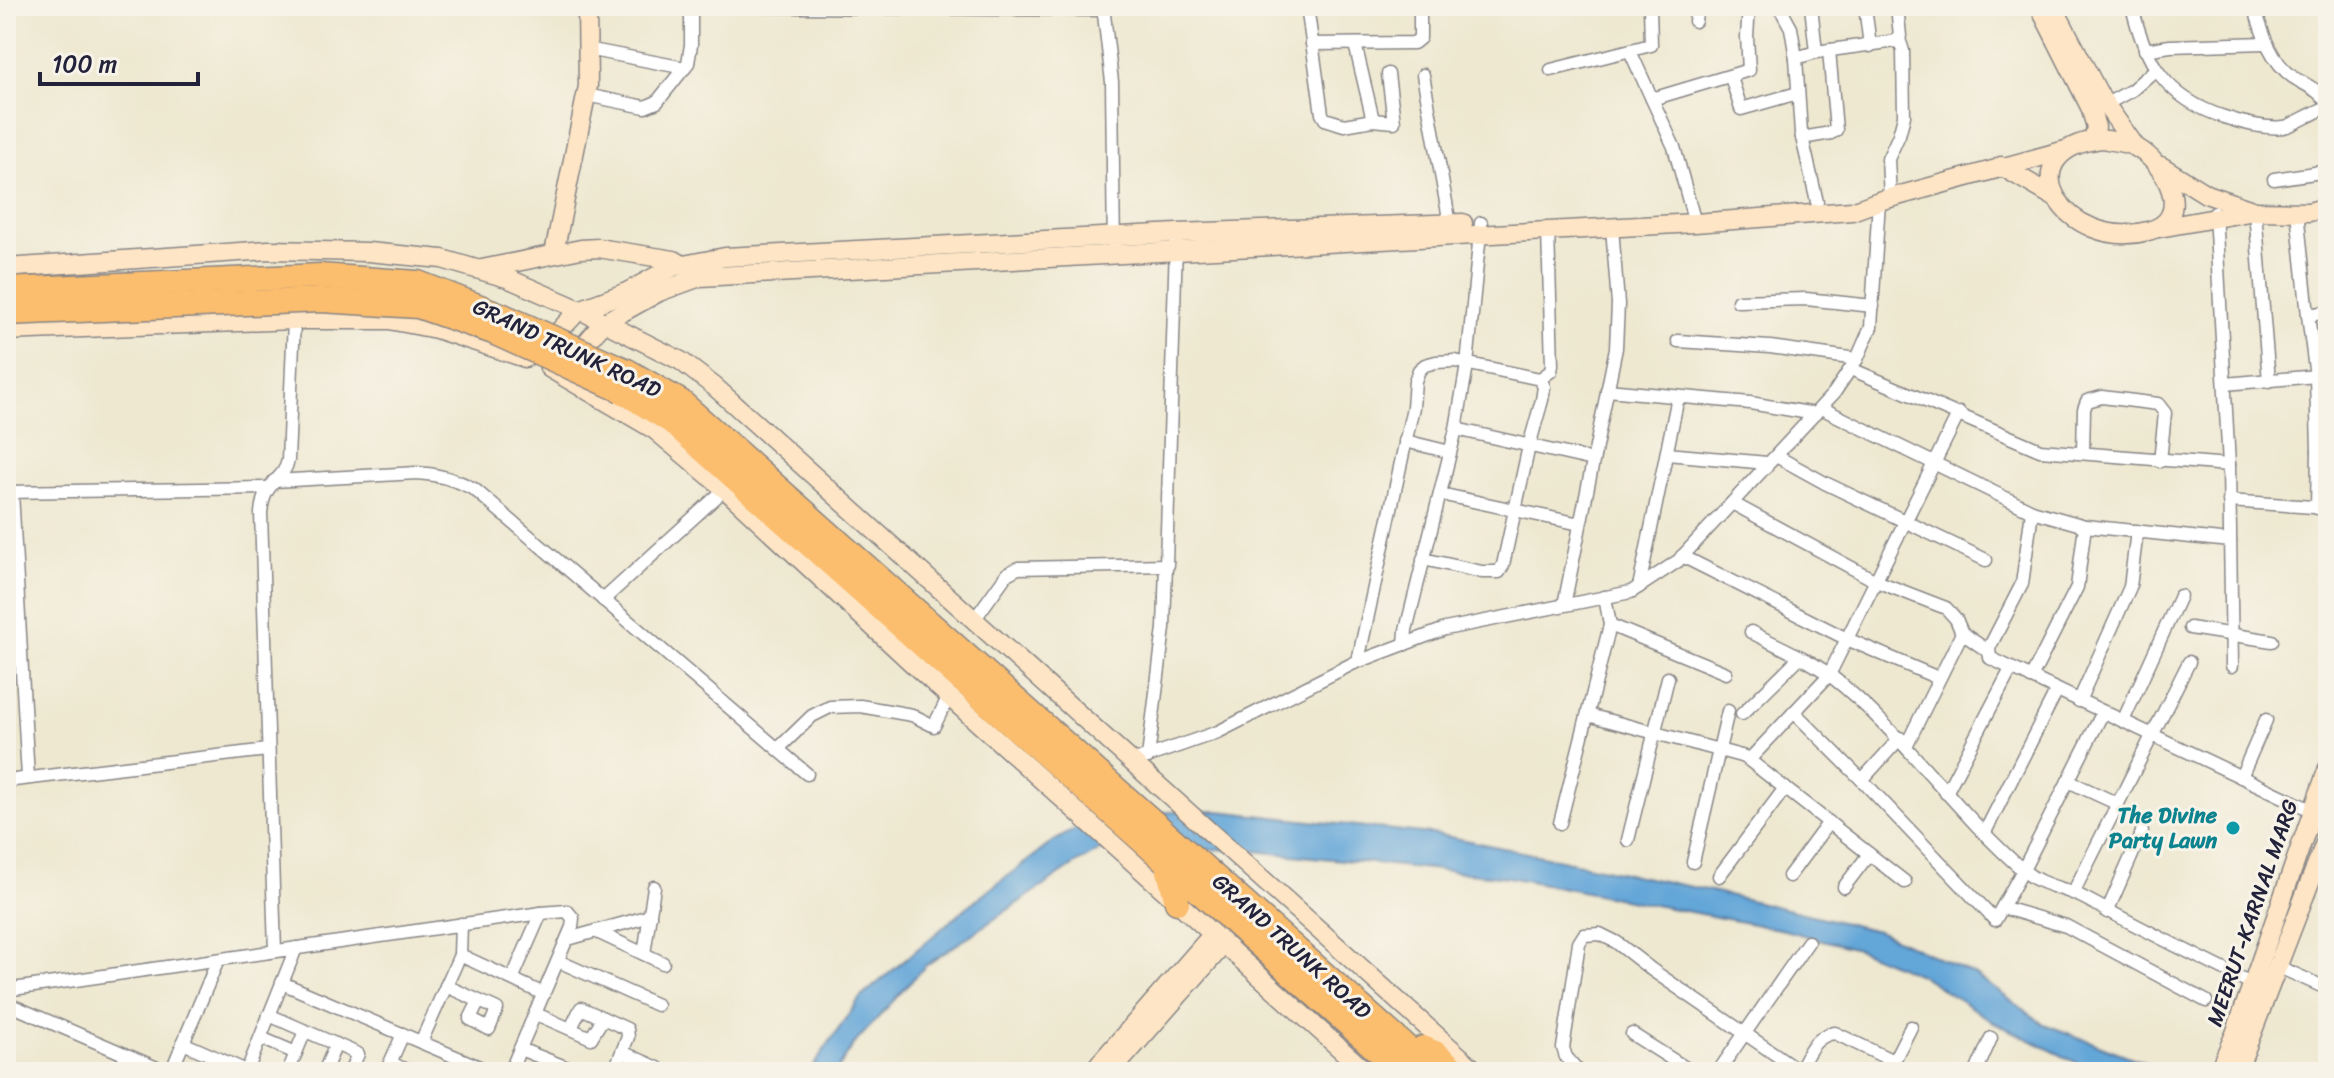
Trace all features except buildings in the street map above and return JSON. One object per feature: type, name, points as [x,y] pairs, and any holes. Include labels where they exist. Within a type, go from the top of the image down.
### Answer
[{"type":"highway","name":"GRAND TRUNK ROAD","points":[[6,290],[320,276],[418,283],[501,315],[627,371],[681,402],[1434,1072]]},
{"type":"highway","name":"GRAND TRUNK ROAD","points":[[6,313],[321,300],[418,306],[493,332],[621,390],[672,422],[1402,1072]]},
{"type":"highway","points":[[1167,863],[1177,902]]},
{"type":"highway","points":[[1388,1031],[1435,1053],[1458,1072]]},
{"type":"street","points":[[554,253],[586,95],[587,6]]},
{"type":"street","points":[[586,95],[639,106],[651,106],[657,102],[685,68],[690,56],[691,6],[1104,8],[1112,82],[1114,246]]},
{"type":"street","points":[[1307,6],[1325,119],[1344,125],[1373,120],[1394,122],[1388,74]]},
{"type":"street","points":[[1312,44],[1418,41],[1420,6]]},
{"type":"street","points":[[1551,70],[1647,46],[1652,42],[1650,6]]},
{"type":"street","points":[[1695,21],[1697,6]]},
{"type":"street","points":[[1652,99],[1746,72],[1750,68],[1747,37],[1749,6]]},
{"type":"street","points":[[1779,6],[1791,28],[1802,138],[1817,202]]},
{"type":"street","points":[[1802,138],[1836,130],[1823,51],[1811,6]]},
{"type":"street","points":[[1865,6],[1870,46]]},
{"type":"street","points":[[1140,760],[1218,732],[1358,661],[1445,629],[1631,592],[1682,556],[1818,411],[1854,364],[1871,327],[1881,200],[1888,159],[1902,129],[1904,116],[1903,51],[1897,6]]},
{"type":"street","points":[[2039,6],[2098,108],[2135,146],[2214,198],[2255,211]]},
{"type":"street","points":[[2053,6],[2098,108],[2093,140]]},
{"type":"street","points":[[2132,6],[2137,31],[2156,69],[2164,80],[2197,108],[2239,122],[2289,127],[2328,105],[2316,89],[2286,70],[2265,43],[2254,6]]},
{"type":"street","points":[[1796,58],[1899,39]]},
{"type":"street","points":[[2145,50],[2170,46],[2265,43]]},
{"type":"street","points":[[1355,44],[1373,120]]},
{"type":"street","points":[[587,49],[685,68]]},
{"type":"street","points":[[1630,51],[1674,147],[1694,217]]},
{"type":"street","points":[[2098,108],[2132,90],[2156,69]]},
{"type":"street","points":[[1423,75],[1450,224]]},
{"type":"street","points":[[1731,77],[1741,109],[1798,93]]},
{"type":"street","points":[[1177,242],[1852,211],[2093,140],[2135,146]]},
{"type":"street","points":[[2054,197],[2050,183],[2051,169],[2066,150]]},
{"type":"street","points":[[2158,164],[2169,183],[2173,203],[2169,220],[2159,228]]},
{"type":"street","points":[[2001,166],[2054,197],[2089,229],[2115,235],[2137,234],[2255,211],[2297,212],[2328,207]]},
{"type":"street","points":[[2274,179],[2328,171]]},
{"type":"street","points":[[2214,198],[2229,465],[2232,666]]},
{"type":"street","points":[[531,360],[579,310],[627,292],[682,264],[725,257],[869,258],[1450,224],[1480,229],[1548,231],[1612,227],[1817,202],[1881,200]]},
{"type":"street","points":[[2255,211],[2269,381]]},
{"type":"street","points":[[2229,501],[2322,508],[2322,376],[2308,315],[2297,212]]},
{"type":"street","points":[[1564,605],[1618,331],[1612,227]]},
{"type":"street","points":[[1405,644],[1456,429],[1467,365],[1480,229]]},
{"type":"street","points":[[1358,661],[1419,370],[1436,362],[1455,361],[1540,379],[1551,371],[1548,231]]},
{"type":"street","points":[[1140,760],[1164,628],[1177,242]]},
{"type":"street","points":[[480,269],[554,253],[598,248],[674,260],[696,278]]},
{"type":"street","points":[[6,268],[269,250],[442,259],[507,278],[664,351],[699,373],[974,620],[1140,760],[1174,801],[1477,1072]]},
{"type":"street","points":[[559,374],[603,323],[659,292],[696,278],[869,258]]},
{"type":"street","points":[[84,263],[85,328]]},
{"type":"street","points":[[1738,301],[1818,299],[1873,306]]},
{"type":"street","points":[[2308,315],[2328,312]]},
{"type":"street","points":[[275,951],[261,513],[270,485],[286,468],[288,460],[294,320]]},
{"type":"street","points":[[6,331],[294,320],[389,320],[414,323],[531,360],[559,374],[655,430],[725,489],[949,696],[1366,1072]]},
{"type":"street","points":[[1678,341],[1770,347],[1854,364],[2027,446],[2048,451],[2229,465]]},
{"type":"street","points":[[2225,384],[2322,376]]},
{"type":"street","points":[[1423,559],[1482,572],[1499,572],[1542,400],[1544,387],[1540,379]]},
{"type":"street","points":[[1607,390],[1818,411],[2032,511],[2085,526],[2230,541]]},
{"type":"street","points":[[1639,587],[1678,397]]},
{"type":"street","points":[[2083,452],[2084,409],[2087,401],[2102,397],[2158,404],[2164,409],[2160,461]]},
{"type":"street","points":[[1749,760],[1829,675],[1959,413]]},
{"type":"street","points":[[1456,429],[1593,460]]},
{"type":"street","points":[[1405,441],[1450,452]]},
{"type":"street","points":[[1667,454],[1771,459],[1986,560]]},
{"type":"street","points":[[28,778],[9,492],[270,485],[417,473],[457,480],[490,502],[807,774]]},
{"type":"street","points":[[603,600],[725,489]]},
{"type":"street","points":[[1440,494],[1580,524]]},
{"type":"street","points":[[1732,503],[1876,581],[1946,608],[1956,619],[1962,633],[1988,651],[1992,659],[2313,811]]},
{"type":"street","points":[[1988,651],[2022,584],[2032,511]]},
{"type":"street","points":[[2031,678],[2077,587],[2085,526]]},
{"type":"street","points":[[2079,701],[2130,587],[2137,531]]},
{"type":"street","points":[[1682,556],[1847,639],[1938,678]]},
{"type":"street","points":[[974,620],[1007,574],[1018,568],[1168,565]]},
{"type":"street","points":[[2123,721],[2180,596]]},
{"type":"street","points":[[1560,823],[1610,625],[1605,597]]},
{"type":"street","points":[[1610,625],[1726,673]]},
{"type":"street","points":[[2190,628],[2272,641]]},
{"type":"street","points":[[1751,632],[1829,675],[1903,742],[1946,793],[2023,870],[2051,887],[2073,893],[2253,984]]},
{"type":"street","points":[[1862,780],[1903,742],[1962,633]]},
{"type":"street","points":[[1742,714],[1799,658]]},
{"type":"street","points":[[2073,893],[2189,662]]},
{"type":"street","points":[[1946,793],[2011,669]]},
{"type":"street","points":[[1628,840],[1668,678]]},
{"type":"street","points":[[1985,832],[2057,690]]},
{"type":"street","points":[[778,749],[812,716],[830,707],[860,706],[912,715],[934,726],[949,696]]},
{"type":"street","points":[[1693,862],[1728,711]]},
{"type":"street","points":[[1794,712],[1993,919],[1998,918],[2004,908],[2103,712]]},
{"type":"street","points":[[1588,715],[1749,760],[1905,882]]},
{"type":"street","points":[[2241,777],[2266,720]]},
{"type":"street","points":[[6,781],[267,750]]},
{"type":"street","name":"MEERUT-KARNAL MARG","points":[[2218,1072],[2235,1034],[2328,768]]},
{"type":"street","points":[[2068,781],[2118,804]]},
{"type":"street","points":[[1719,876],[1785,788]]},
{"type":"street","points":[[1789,876],[1829,822]]},
{"type":"street","points":[[2107,912],[2142,832]]},
{"type":"street","points":[[2301,845],[2326,842]]},
{"type":"street","name":"MEERUT-KARNAL MARG","points":[[2237,1072],[2326,842]]},
{"type":"street","points":[[1844,887],[1869,854]]},
{"type":"street","points":[[644,954],[654,887]]},
{"type":"street","points":[[2004,908],[2066,926],[2206,1001]]},
{"type":"street","points":[[6,990],[563,910],[571,915],[573,924],[510,1072]]},
{"type":"street","points":[[513,977],[541,913]]},
{"type":"street","points":[[568,939],[650,916]]},
{"type":"street","points":[[421,1042],[460,955],[461,924]]},
{"type":"street","points":[[595,931],[663,963]]},
{"type":"street","points":[[1579,1072],[1566,1057],[1563,1048],[1579,943],[1589,933],[1600,934],[1616,942],[1800,1071],[1817,1039],[1824,1034],[1835,1033],[1890,1066],[1911,1027]]},
{"type":"street","points":[[1092,1072],[1218,939]]},
{"type":"street","points":[[1111,1072],[1218,939]]},
{"type":"street","points":[[1718,1072],[1808,942]]},
{"type":"street","points":[[183,1043],[248,1072],[296,948]]},
{"type":"street","points":[[460,955],[544,994]]},
{"type":"street","points":[[6,1003],[168,1072],[218,960]]},
{"type":"street","points":[[558,961],[657,1005]]},
{"type":"street","points":[[2279,967],[2328,989]]},
{"type":"street","points":[[282,983],[491,1072]]},
{"type":"street","points":[[446,986],[479,1001]]},
{"type":"street","points":[[571,1028],[581,1008],[629,1032],[614,1072]]},
{"type":"street","points":[[536,1014],[592,1038],[603,1018]]},
{"type":"street","points":[[269,1015],[358,1054],[350,1072]]},
{"type":"street","points":[[288,1072],[305,1031]]},
{"type":"street","points":[[403,1034],[388,1068],[410,1072]]},
{"type":"street","points":[[1632,1034],[1692,1072]]},
{"type":"street","points":[[261,1038],[296,1053]]},
{"type":"street","points":[[1976,1072],[1991,1038]]},
{"type":"street","points":[[336,1044],[326,1068],[343,1072]]},
{"type":"street","points":[[520,1049],[578,1072]]},
{"type":"street","points":[[622,1052],[658,1068]]},
{"type":"water","points":[[1219,811],[1440,835],[1711,891],[1878,931],[1974,974],[2044,1024],[2169,1072],[2096,1072],[1995,1023],[1922,976],[1857,949],[1784,930],[1508,877],[1244,850],[1129,847],[1101,850],[1074,865],[925,966],[854,1044],[836,1072],[809,1072],[860,998],[973,902],[1054,841],[1079,827],[1127,813]]},
{"type":"place","name":"The Divine Party Lawn","points":[[2233,828]]}]
